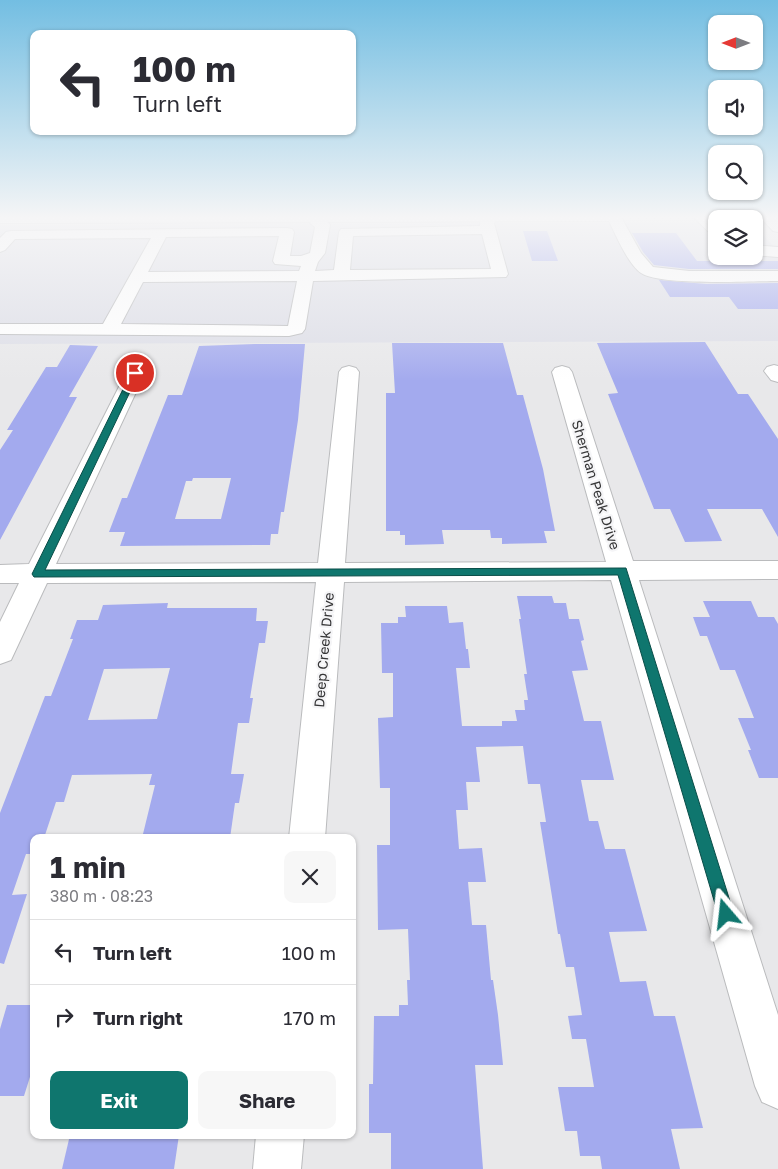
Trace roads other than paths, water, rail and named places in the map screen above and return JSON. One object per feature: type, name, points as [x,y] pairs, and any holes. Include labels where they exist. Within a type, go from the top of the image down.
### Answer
[{"type":"street","points":[[109,330],[141,272]]},
{"type":"street","points":[[138,277],[241,272]]},
{"type":"street","points":[[0,329],[294,330],[298,322],[307,272]]},
{"type":"street","points":[[325,272],[342,275],[363,272]]},
{"type":"street","points":[[484,272],[500,274],[500,272]]},
{"type":"street","points":[[651,272],[676,276],[778,276]]},
{"type":"street","name":"Deep Creek Drive","points":[[307,834],[349,372]]},
{"type":"street","name":"Sherman Peak Drive","points":[[562,372],[778,1086]]},
{"type":"street","points":[[0,652],[135,373]]},
{"type":"street","points":[[0,574],[778,570]]},
{"type":"street","points":[[277,1169],[280,1139]]}]
